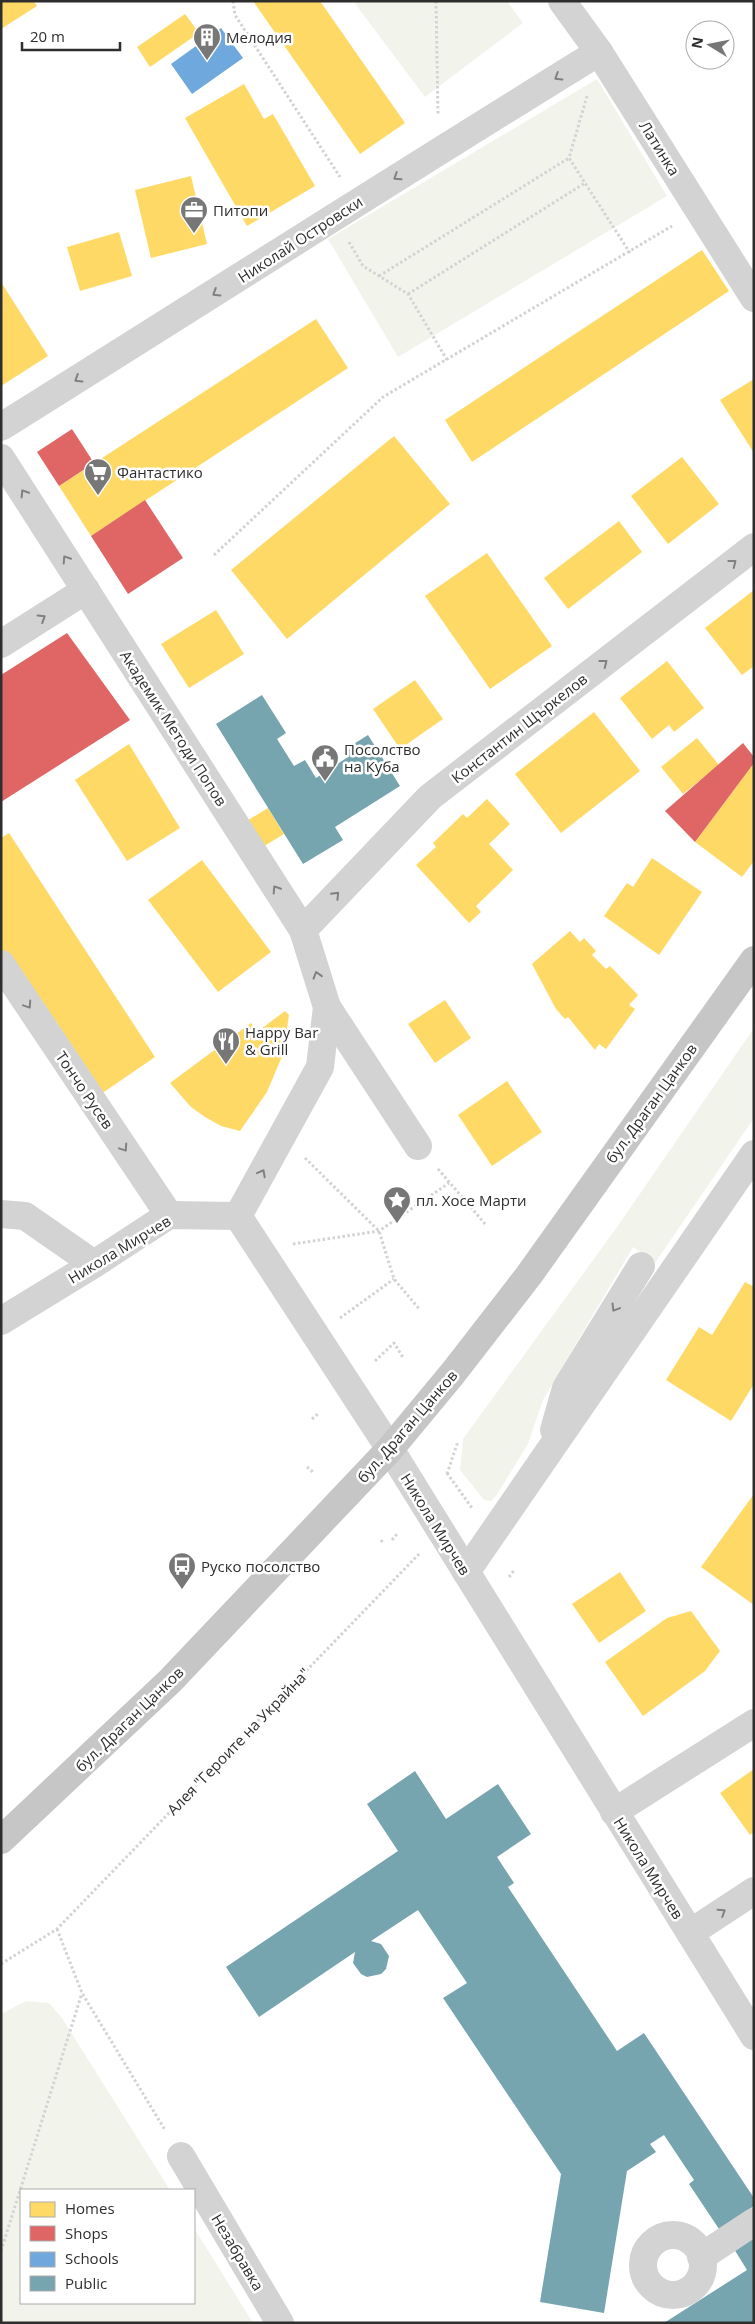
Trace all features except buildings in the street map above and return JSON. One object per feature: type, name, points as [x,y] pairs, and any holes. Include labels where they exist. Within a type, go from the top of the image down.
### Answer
[{"type":"main road","name":"бул. Драган Цанков","points":[[1,1840],[170,1681],[390,1449],[453,1373],[529,1275],[754,960]]},
{"type":"street","name":"Латинка","points":[[573,5],[599,52],[754,298]]},
{"type":"street","name":"Николай Островски","points":[[1,427],[285,250],[438,150],[599,52]]},
{"type":"street","name":"Академик Методи Попов","points":[[1,458],[303,930],[327,1007],[418,1146]]},
{"type":"street","name":"Константин Щъркелов","points":[[303,930],[430,796],[754,547]]},
{"type":"street","points":[[1,644],[86,590]]},
{"type":"street","name":"Тончо Русев","points":[[1,964],[169,1215]]},
{"type":"street","name":"Академик Методи Попов","points":[[238,1216],[320,1067],[327,1007]]},
{"type":"street","points":[[466,1572],[547,1454],[750,1170]]},
{"type":"street","points":[[1,1214],[25,1216],[94,1264]]},
{"type":"street","name":"Никола Мирчев","points":[[1,1321],[169,1215],[238,1216],[390,1449],[754,2036]]},
{"type":"street","points":[[547,1454],[566,1388],[640,1266]]},
{"type":"street","points":[[614,1812],[754,1723]]},
{"type":"street","points":[[690,1933],[754,1891]]},
{"type":"street","name":"Незабравка","points":[[181,2156],[280,2323]]},
{"type":"street","points":[[701,2257],[754,2222]]},
{"type":"path","points":[[233,1],[235,14],[346,210],[363,266],[408,294],[446,360]]},
{"type":"path","points":[[436,1],[438,150]]},
{"type":"path","points":[[379,276],[570,158],[599,52]]},
{"type":"path","points":[[570,158],[630,253]]},
{"type":"path","points":[[408,294],[585,183]]},
{"type":"path","points":[[214,555],[383,397],[630,253],[698,210]]},
{"type":"path","points":[[311,1164],[379,1231],[394,1279],[420,1310]]},
{"type":"path","points":[[260,1249],[379,1231],[449,1182],[486,1225]]},
{"type":"path","points":[[315,1335],[394,1279]]},
{"type":"path","points":[[376,1361],[394,1344],[404,1360]]},
{"type":"path","points":[[312,1419],[318,1413]]},
{"type":"path","points":[[443,1478],[448,1473],[456,1442]]},
{"type":"path","points":[[307,1467],[314,1473]]},
{"type":"path","points":[[448,1473],[475,1511]]},
{"type":"path","points":[[392,1540],[397,1534]]},
{"type":"path","name":"Алея \"Героите на Украйна\"","points":[[1,1964],[57,1929],[419,1553]]},
{"type":"path","points":[[509,1578],[515,1569]]},
{"type":"path","points":[[57,1929],[82,1993],[181,2156]]},
{"type":"path","points":[[20,2189],[82,1993]]},
{"type":"path","points":[[1,2251],[20,2190]]},
{"type":"shaded area","points":[[353,1],[507,1],[523,23],[425,97]]},
{"type":"shaded area","points":[[597,79],[667,196],[398,357],[328,239]]},
{"type":"shaded area","points":[[754,1028],[754,1118],[655,1263],[633,1247],[543,1400],[528,1444],[496,1496],[491,1501],[484,1500],[460,1470],[463,1439],[617,1227]]},
{"type":"shaded area","points":[[26,2001],[49,2003],[62,2018],[169,2189],[20,2189],[20,2304],[195,2304],[195,2230],[253,2323],[1,2323],[1,2014]]},
{"type":"place","name":"Мелодия","points":[[207,61]]},
{"type":"place","name":"Питопи","points":[[194,234]]},
{"type":"place","name":"Фантастико","points":[[98,496]]},
{"type":"place","name":"Посолство на Куба","points":[[325,782]]},
{"type":"place","name":"Happy Bar & Grill","points":[[226,1065]]},
{"type":"place","name":"пл. Хосе Марти","points":[[397,1224]]},
{"type":"place","name":"Руско посолство","points":[[182,1590]]}]
